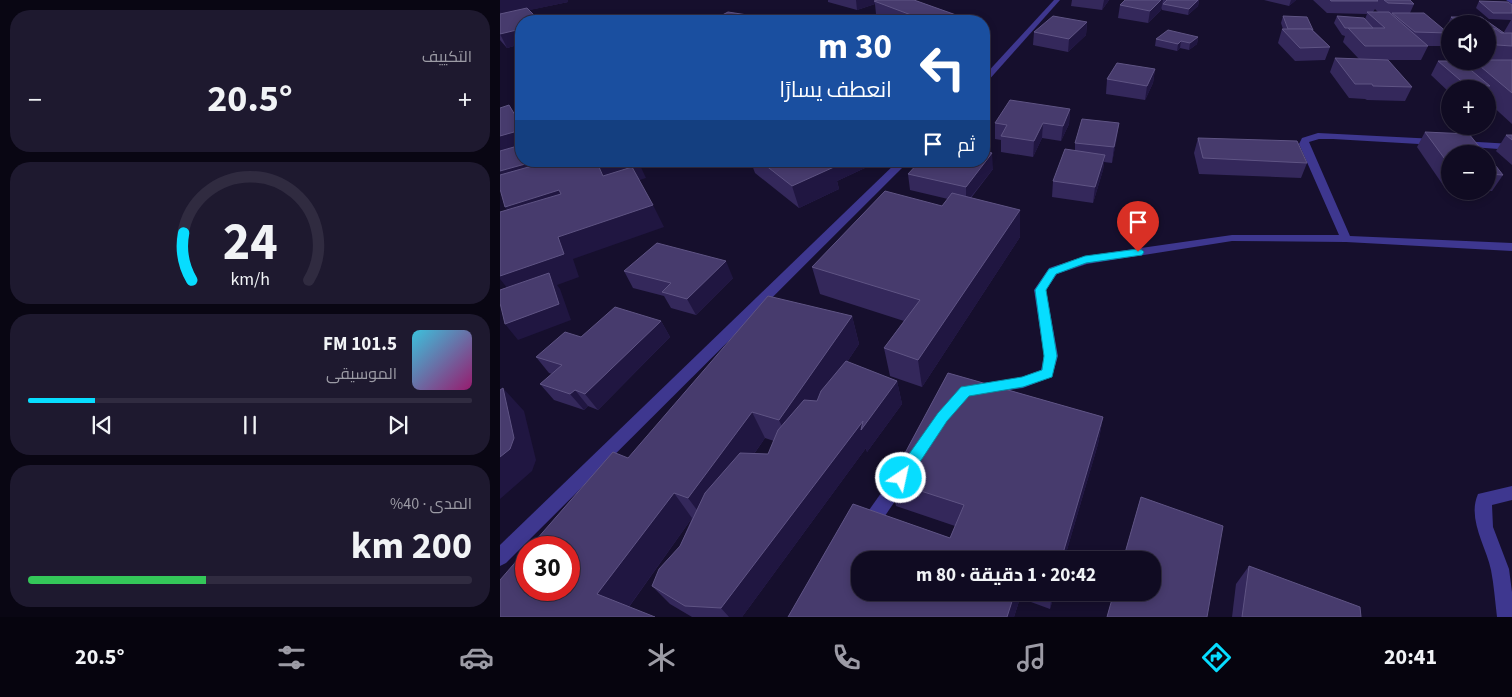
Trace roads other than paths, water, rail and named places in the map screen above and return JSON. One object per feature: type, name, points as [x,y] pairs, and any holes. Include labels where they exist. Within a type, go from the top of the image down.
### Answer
[{"type":"street","points":[[990,74],[1058,0]]},
{"type":"street","points":[[1346,239],[1304,144],[1305,140],[1318,136],[1333,136],[1512,147]]},
{"type":"street","points":[[500,557],[898,167]]},
{"type":"street","points":[[965,391],[1023,382],[1047,373],[1051,356],[1040,290],[1053,271],[1085,260],[1232,238],[1346,239],[1512,247]]},
{"type":"street","points":[[860,537],[910,465]]},
{"type":"street","points":[[1506,617],[1500,569],[1485,527],[1484,499],[1512,493]]}]
